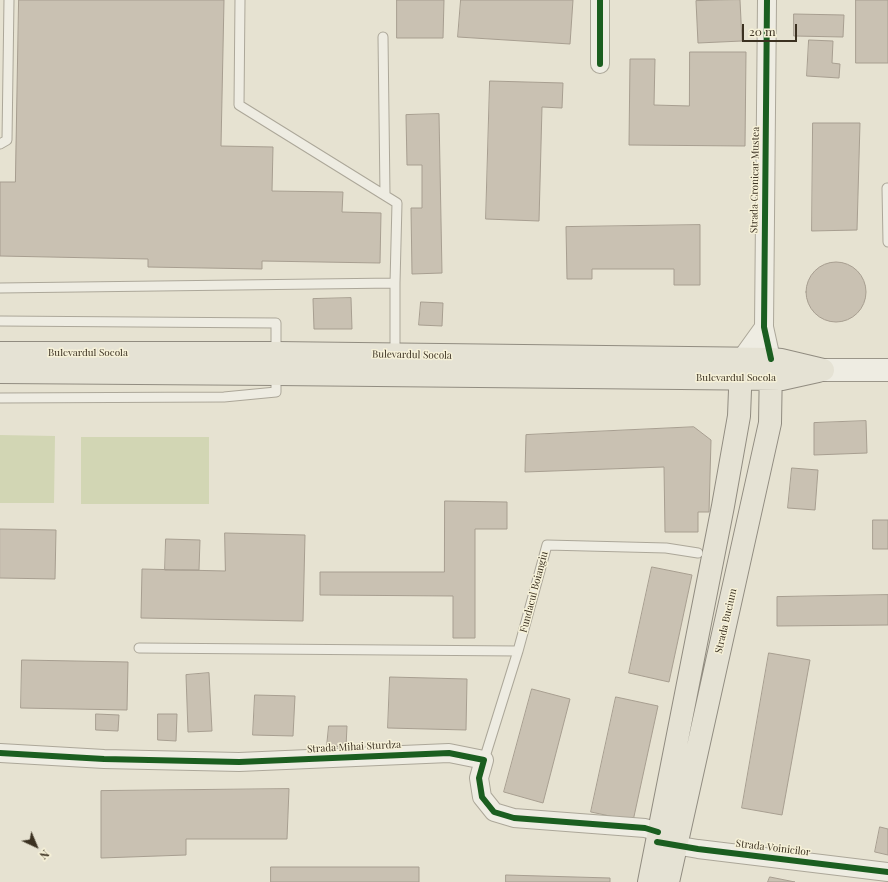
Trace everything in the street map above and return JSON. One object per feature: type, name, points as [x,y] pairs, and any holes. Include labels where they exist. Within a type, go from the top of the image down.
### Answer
[{"type":"main road","name":"Bulevardul Socola","points":[[4,363],[276,363],[771,369],[781,360],[823,370],[888,370]]},
{"type":"main road","name":"Strada Bucium","points":[[668,882],[663,840],[739,416],[741,369]]},
{"type":"main road","name":"Strada Bucium","points":[[649,882],[663,840],[770,423],[771,369]]},
{"type":"street","points":[[600,0],[600,64]]},
{"type":"street","name":"Strada Cronicar Mustea","points":[[767,0],[764,327],[771,369]]},
{"type":"street","points":[[741,369],[764,327]]},
{"type":"street","name":"Strada Mihai Sturdza","points":[[0,753],[104,759],[239,762],[449,753],[484,760]]},
{"type":"street","points":[[484,760],[479,778],[482,797],[494,812],[514,818],[645,828],[663,840]]},
{"type":"street","name":"Strada Voinicilor","points":[[663,840],[888,872]]},
{"type":"lane","points":[[0,144],[6,140],[9,0]]},
{"type":"lane","points":[[240,0],[239,105],[385,194],[397,203],[395,365]]},
{"type":"lane","points":[[382,37],[385,194]]},
{"type":"lane","points":[[887,188],[888,242]]},
{"type":"lane","points":[[0,288],[395,283]]},
{"type":"lane","points":[[0,321],[276,323],[276,392],[224,397],[0,398]]},
{"type":"lane","name":"Fundacul Boiangiu","points":[[484,760],[518,651],[547,545],[666,548],[698,553]]},
{"type":"lane","points":[[139,648],[518,651]]},
{"type":"green space","points":[[0,435],[55,436],[54,503],[0,503]]},
{"type":"green space","points":[[81,437],[209,437],[209,504],[81,504]]},
{"type":"building","points":[[19,0],[224,0],[221,146],[273,147],[272,191],[343,192],[342,212],[381,213],[380,263],[262,261],[262,269],[148,267],[148,259],[0,256],[0,182],[15,182]]},
{"type":"building","points":[[397,0],[444,0],[443,38],[397,38]]},
{"type":"building","points":[[461,0],[573,0],[570,44],[458,37]]},
{"type":"building","points":[[740,0],[742,41],[698,43],[696,1]]},
{"type":"building","points":[[856,0],[888,0],[888,63],[856,63]]},
{"type":"building","points":[[794,14],[844,15],[843,37],[794,36]]},
{"type":"building","points":[[809,40],[833,41],[832,63],[840,64],[839,78],[807,76]]},
{"type":"building","points":[[690,52],[746,52],[745,146],[629,145],[630,59],[655,59],[654,105],[689,106]]},
{"type":"building","points":[[490,81],[563,83],[562,108],[542,107],[539,221],[486,219]]},
{"type":"building","points":[[439,114],[442,273],[412,274],[411,208],[422,208],[422,165],[407,165],[406,115]]},
{"type":"building","points":[[813,123],[860,123],[857,230],[812,231]]},
{"type":"building","points":[[700,225],[700,285],[674,285],[674,269],[592,269],[592,279],[567,279],[566,227]]},
{"type":"building","points":[[836,262],[852,267],[857,271],[861,276],[866,292],[861,308],[857,313],[852,317],[836,322],[820,317],[815,313],[811,308],[806,292],[811,276],[815,271],[820,267]]},
{"type":"building","points":[[351,298],[352,329],[314,329],[313,299]]},
{"type":"building","points":[[421,302],[443,303],[442,326],[419,325]]},
{"type":"building","points":[[866,421],[867,453],[814,455],[814,423]]},
{"type":"building","points":[[694,427],[711,440],[709,512],[698,512],[698,532],[665,532],[664,467],[525,472],[526,435]]},
{"type":"building","points":[[792,468],[818,470],[815,510],[788,508]]},
{"type":"building","points":[[445,501],[507,502],[507,529],[475,529],[475,638],[453,638],[453,596],[320,595],[320,572],[444,572]]},
{"type":"building","points":[[873,520],[888,520],[888,549],[873,549]]},
{"type":"building","points":[[0,529],[56,530],[55,579],[0,578]]},
{"type":"building","points":[[225,533],[305,535],[303,621],[141,618],[142,569],[225,571]]},
{"type":"building","points":[[166,539],[200,540],[199,570],[165,570]]},
{"type":"building","points":[[652,567],[692,575],[669,682],[629,673]]},
{"type":"building","points":[[888,595],[888,625],[777,626],[777,597]]},
{"type":"building","points":[[769,653],[810,660],[782,815],[742,808]]},
{"type":"building","points":[[22,660],[128,662],[127,710],[21,708]]},
{"type":"building","points":[[209,673],[212,731],[188,732],[186,675]]},
{"type":"building","points":[[390,677],[467,679],[466,730],[388,728]]},
{"type":"building","points":[[532,689],[570,699],[543,803],[504,792]]},
{"type":"building","points":[[255,695],[295,696],[293,736],[253,735]]},
{"type":"building","points":[[616,697],[658,706],[633,821],[591,812]]},
{"type":"building","points":[[96,714],[119,715],[118,731],[96,730]]},
{"type":"building","points":[[158,714],[177,714],[176,741],[158,740]]},
{"type":"building","points":[[329,726],[347,726],[346,747],[327,746]]},
{"type":"building","points":[[289,789],[287,839],[186,839],[186,855],[101,858],[101,791]]},
{"type":"building","points":[[880,827],[888,829],[888,855],[875,852]]},
{"type":"building","points":[[271,867],[419,867],[419,882],[271,882]]},
{"type":"building","points":[[506,875],[610,878],[610,882],[506,882]]},
{"type":"building","points":[[770,877],[795,882],[768,882]]},
{"type":"cycle path","points":[[600,0],[600,64]]},
{"type":"cycle path","points":[[767,0],[764,327],[771,359]]},
{"type":"cycle path","points":[[0,753],[104,759],[239,762],[449,753],[484,760],[479,778],[482,797],[494,812],[514,818],[645,828],[658,832]]},
{"type":"cycle path","points":[[657,842],[698,849],[888,872]]}]
